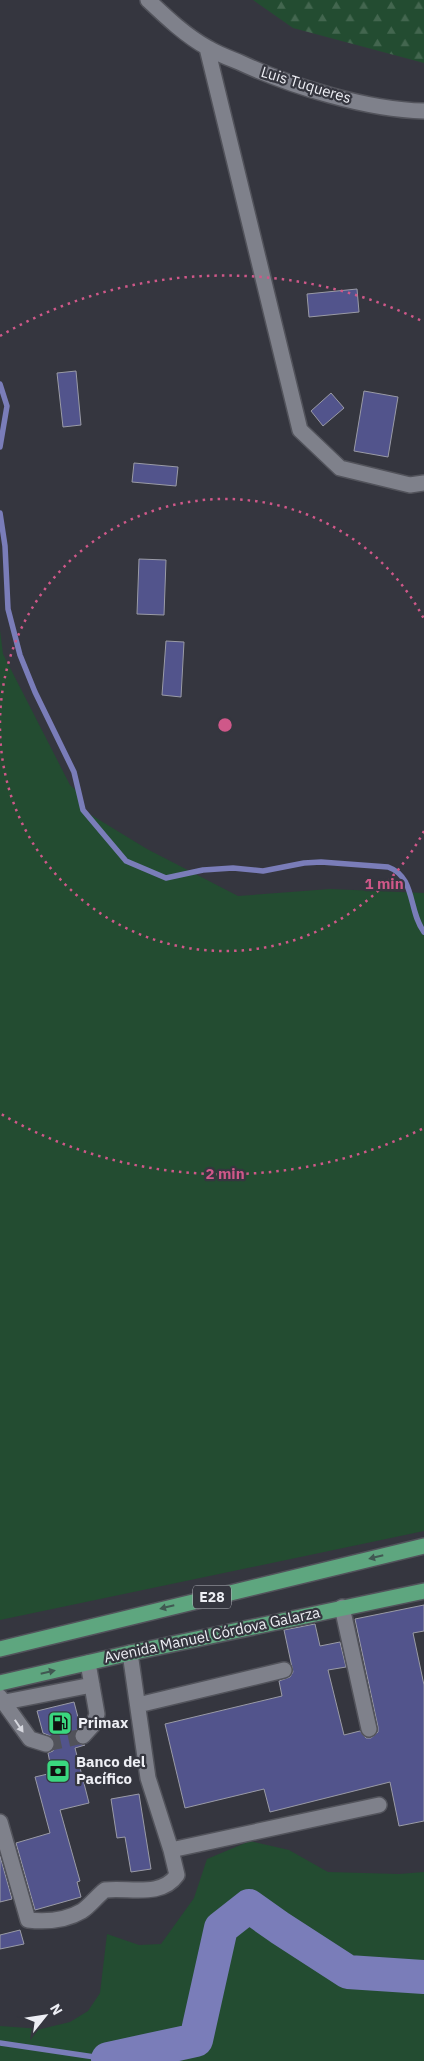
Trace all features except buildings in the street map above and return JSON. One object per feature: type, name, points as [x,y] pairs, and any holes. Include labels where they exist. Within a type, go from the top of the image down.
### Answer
[{"type":"main road","name":"E28","points":[[0,1649],[424,1546]]},
{"type":"main road","name":"Avenida Manuel Córdova Galarza","points":[[0,1682],[342,1607],[424,1592]]},
{"type":"lane","name":"Luis Tuqueres","points":[[148,0],[208,48],[276,79],[353,100],[408,110],[424,110]]},
{"type":"lane","points":[[208,48],[300,430],[340,468],[410,485],[424,483]]},
{"type":"lane","points":[[342,1607],[369,1728]]},
{"type":"lane","points":[[0,1822],[28,1920],[45,1922],[61,1919],[82,1911],[105,1890],[159,1888],[171,1883],[177,1875],[148,1778],[130,1653]]},
{"type":"lane","points":[[83,1736],[93,1726],[98,1714],[88,1663]]},
{"type":"lane","points":[[138,1705],[284,1670]]},
{"type":"lane","points":[[46,1744],[30,1739],[2,1700],[92,1685]]},
{"type":"lane","points":[[171,1850],[379,1805]]},
{"type":"green space","points":[[253,0],[424,0],[424,63],[293,28]]},
{"type":"green space","points":[[0,630],[3,654],[70,785],[78,792],[83,810],[147,849],[238,896],[330,889],[424,893],[424,1531],[0,1620]]},
{"type":"green space","points":[[250,1841],[289,1850],[328,1872],[399,1874],[424,1872],[424,2061],[0,2061],[0,2026],[41,2029],[70,2022],[88,2011],[100,1993],[107,1934],[139,1945],[161,1944],[194,1898],[207,1859]]},
{"type":"waterway","points":[[0,384],[7,406],[0,447]]},
{"type":"waterway","points":[[0,513],[5,546],[8,609],[20,655],[35,692],[74,772],[83,810],[126,861],[166,878],[203,870],[233,868],[263,871],[304,863],[321,862],[388,867],[403,878],[419,924],[424,932]]},
{"type":"waterway","points":[[108,2059],[196,2040],[221,1928],[249,1906],[348,1972],[424,1977]]},
{"type":"waterway","points":[[0,2043],[108,2059]]},
{"type":"tunnel","points":[[46,1744],[83,1736]]},
{"type":"place","name":"Primax","points":[[60,1723]]},
{"type":"place","name":"Banco del Pacífico","points":[[58,1771]]}]
